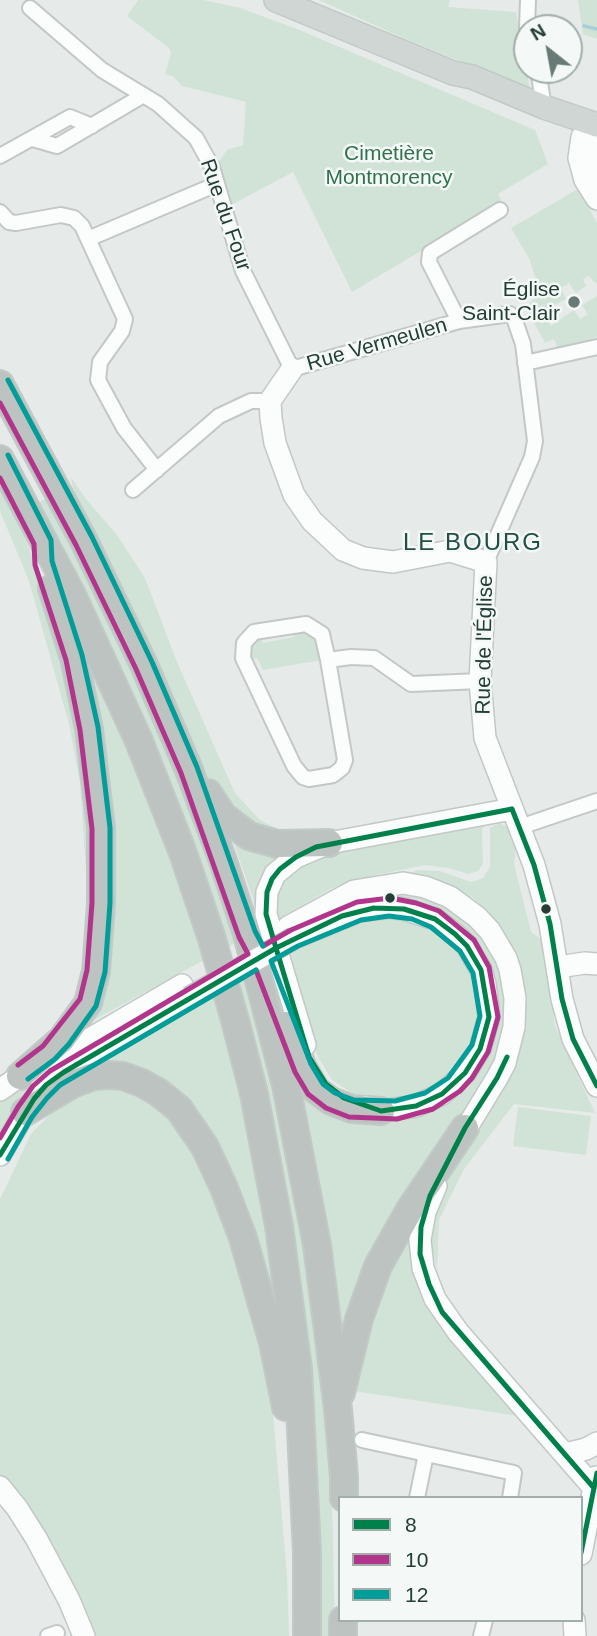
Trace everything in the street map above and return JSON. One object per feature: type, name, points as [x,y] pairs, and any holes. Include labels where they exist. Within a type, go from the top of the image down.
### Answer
[{"type":"highway","points":[[0,384],[79,531],[125,624],[189,770],[247,934],[286,1085],[317,1245],[338,1409],[344,1496]]},
{"type":"highway","points":[[0,459],[93,638],[139,741],[183,853],[212,939],[236,1024],[254,1094],[279,1226],[298,1369],[306,1514],[307,1636]]},
{"type":"highway","points":[[10,1083],[49,1053],[88,1003],[96,971],[101,903],[101,828],[89,729],[74,658],[43,562],[43,542]]},
{"type":"highway","points":[[189,770],[203,781],[223,816],[249,836],[277,844],[329,843]]},
{"type":"highway","points":[[247,934],[270,977],[292,1044],[317,1090],[331,1101],[352,1109],[381,1111]]},
{"type":"highway","points":[[25,1112],[72,1084],[94,1076],[109,1075],[133,1080],[158,1092],[191,1124],[224,1188],[253,1269],[280,1373],[295,1494],[306,1514]]},
{"type":"highway","points":[[338,1409],[359,1319],[378,1266],[409,1210],[465,1128]]},
{"type":"main road","points":[[276,0],[453,73],[466,84],[543,113],[593,136],[579,147],[581,169],[594,194]]},
{"type":"main road","name":"Rue Vermeulen","points":[[270,401],[292,369]]},
{"type":"main road","points":[[270,401],[275,443],[294,495],[312,521],[343,550],[363,558],[393,562],[450,551],[486,562]]},
{"type":"main road","name":"Rue de l'Église","points":[[486,562],[480,681],[485,738],[534,865],[550,924],[562,999],[573,1039],[597,1086]]},
{"type":"main road","points":[[291,932],[359,911],[389,907],[424,915],[444,925],[467,946],[478,963],[485,984],[489,1017],[480,1049],[473,1062],[454,1085],[429,1101],[416,1106],[381,1111],[344,1098],[330,1088],[318,1074],[309,1057],[266,914],[267,892],[275,874],[296,857],[329,843],[516,818]]},
{"type":"main road","points":[[10,1083],[186,992],[291,932],[354,891],[403,883],[425,887],[450,897],[484,923],[499,944],[510,971],[515,998],[514,1027],[505,1063],[465,1128],[425,1212],[420,1240],[423,1268],[435,1299],[453,1325],[565,1454],[595,1480],[583,1543]]},
{"type":"main road","points":[[558,967],[585,962],[597,964]]},
{"type":"main road","points":[[0,1155],[25,1112],[55,1078],[186,992]]},
{"type":"main road","points":[[565,1454],[597,1443]]},
{"type":"main road","points":[[1,1491],[36,1538],[69,1600],[84,1636]]},
{"type":"street","name":"Rue du Four","points":[[30,8],[102,70],[158,104],[196,138],[212,167],[243,271],[292,369]]},
{"type":"street","points":[[540,84],[543,113]]},
{"type":"street","points":[[0,156],[69,117],[92,126],[142,96]]},
{"type":"street","points":[[88,239],[217,184]]},
{"type":"street","points":[[459,321],[429,262],[430,253],[500,210]]},
{"type":"street","points":[[0,212],[9,222],[61,215],[74,218],[82,226],[125,319],[122,331],[100,362],[98,380],[124,428],[157,470]]},
{"type":"street","name":"Rue Vermeulen","points":[[292,369],[459,321],[510,314],[519,327],[525,363]]},
{"type":"street","points":[[525,363],[597,346]]},
{"type":"street","name":"Rue de l'Église","points":[[486,562],[532,457],[535,442],[525,363]]},
{"type":"street","points":[[132,490],[219,416],[251,401],[270,401]]},
{"type":"street","points":[[306,624],[322,634],[328,660],[345,760],[342,768],[333,775],[309,779],[303,777],[294,766],[242,650],[244,643],[254,632],[306,624]]},
{"type":"street","points":[[328,660],[374,658],[411,684],[480,681]]},
{"type":"street","points":[[516,818],[597,801]]},
{"type":"street","points":[[362,1440],[514,1473],[510,1496]]},
{"type":"street","points":[[417,1496],[426,1454]]},
{"type":"green space","name":"Cimetière Montmorency","points":[[138,0],[204,0],[240,8],[297,29],[535,130],[548,164],[498,194],[502,203],[352,292],[293,172],[231,205],[219,161],[227,150],[243,145],[246,102],[182,86],[173,76],[165,74],[171,53],[169,48],[127,16]]},
{"type":"green space","points":[[319,0],[450,0],[448,7],[516,12],[513,14],[513,82],[410,41]]},
{"type":"green space","points":[[578,0],[597,0],[597,39],[583,34],[583,14],[580,14]]},
{"type":"green space","points":[[578,189],[597,223],[597,283],[589,276],[583,279],[586,286],[576,293],[569,283],[561,288],[566,299],[542,311],[551,326],[574,310],[580,319],[588,314],[582,305],[597,296],[597,337],[558,349],[554,339],[545,343],[528,312],[528,306],[536,296],[537,284],[530,260],[511,228]]},
{"type":"green space","points":[[71,477],[117,535],[145,578],[177,662],[235,793],[260,820],[294,838],[279,838],[220,804],[146,638],[74,494]]},
{"type":"green space","points":[[0,489],[26,541],[44,586],[88,767],[91,863],[87,885],[80,783],[69,724],[29,581],[0,511]]},
{"type":"green space","points":[[52,495],[130,653],[241,940],[222,950],[34,505]]},
{"type":"green space","points":[[76,628],[96,668],[168,845],[206,959],[92,1021],[86,1020],[104,967]]},
{"type":"green space","points":[[301,629],[315,636],[320,645],[322,660],[263,670],[257,658],[251,660],[248,654],[250,645],[258,637],[261,636],[263,643],[293,637],[292,630]]},
{"type":"green space","points":[[499,823],[506,826],[516,847],[514,864],[531,932],[541,939],[547,962],[555,1026],[595,1113],[514,1104],[464,1169],[439,1220],[437,1269],[430,1240],[441,1188],[499,1096],[516,1062],[525,1023],[525,990],[512,948],[493,917],[473,898],[444,882],[410,873],[418,870],[440,871],[471,882],[483,878],[490,867],[490,828]]},
{"type":"green space","points":[[486,824],[482,830],[483,864],[478,871],[468,874],[425,865],[371,876],[332,888],[271,923],[272,885],[307,854]]},
{"type":"green space","points":[[230,832],[286,849],[263,928]]},
{"type":"green space","points":[[400,891],[424,895],[442,903],[480,933],[502,974],[505,994],[503,1042],[493,1067],[345,1355],[318,1178],[293,1065],[374,1120],[400,1121],[427,1114],[452,1100],[469,1085],[481,1068],[498,1026],[494,980],[484,954],[469,935],[450,918],[426,905],[399,898],[379,899],[378,894]]},
{"type":"green space","points":[[376,917],[406,921],[435,931],[460,956],[473,980],[478,1010],[473,1036],[460,1064],[440,1083],[413,1096],[387,1100],[355,1095],[332,1080],[318,1057],[285,953],[343,924]]},
{"type":"green space","points":[[250,973],[287,1117],[331,1449],[335,1636],[315,1636],[313,1503],[234,982]]},
{"type":"green space","points":[[216,992],[256,1157],[286,1351],[214,1149],[104,1065],[103,1060]]},
{"type":"green space","points":[[52,1065],[0,1137],[0,1101]]},
{"type":"green space","points":[[107,1086],[134,1092],[157,1105],[180,1127],[202,1169],[243,1275],[273,1413],[287,1576],[289,1636],[91,1636],[0,1479],[0,1199],[31,1134],[57,1107],[81,1094]]},
{"type":"green space","points":[[518,1107],[591,1116],[586,1155],[513,1146]]},
{"type":"green space","points":[[410,1224],[412,1249],[525,1417],[354,1391],[370,1313]]},
{"type":"waterway","points":[[584,26],[597,29]]},
{"type":"transit line","name":"12","points":[[8,380],[92,537],[152,662],[197,767],[255,931],[263,946]]},
{"type":"transit line","name":"10","points":[[0,403],[76,545],[136,669],[181,773],[239,937],[248,954],[50,1071],[33,1086],[0,1138]]},
{"type":"transit line","name":"12","points":[[8,455],[51,540],[52,561],[82,655],[98,727],[110,828],[110,903],[105,972],[96,1006],[69,1044],[55,1059],[28,1079]]},
{"type":"transit line","name":"10","points":[[0,478],[34,544],[35,565],[66,660],[80,730],[92,829],[92,903],[87,970],[80,999],[43,1046],[18,1065]]},
{"type":"transit line","name":"8","points":[[512,809],[534,865],[550,924],[562,999],[573,1039],[597,1086]]},
{"type":"transit line","name":"8","points":[[276,948],[266,914],[267,892],[280,869],[296,857],[316,847],[512,809]]},
{"type":"transit line","name":"10","points":[[256,970],[295,1072],[308,1094],[326,1108],[349,1117],[397,1119],[433,1109],[460,1091],[472,1078],[488,1052],[498,1017],[489,967],[474,940],[439,911],[390,898],[357,902],[291,930],[263,946]]},
{"type":"transit line","name":"8","points":[[374,908],[404,909],[435,919],[455,934],[467,946],[481,970],[489,1017],[480,1049],[465,1073],[442,1094],[416,1106],[381,1111],[344,1098],[326,1084],[309,1057],[276,948],[342,916],[374,908]]},
{"type":"transit line","name":"12","points":[[389,916],[412,919],[431,927],[460,951],[473,973],[480,1016],[472,1045],[448,1078],[425,1093],[395,1101],[354,1100],[335,1093],[323,1084],[311,1064],[271,961],[298,946],[361,920],[389,916]]},
{"type":"transit line","name":"8","points":[[0,1155],[34,1099],[46,1085],[276,948]]},
{"type":"transit line","name":"12","points":[[8,1159],[32,1117],[60,1085],[256,970]]},
{"type":"transit line","name":"8","points":[[507,1057],[465,1128],[430,1196],[421,1227],[420,1254],[429,1284],[442,1312],[594,1488]]},
{"type":"transit line","name":"8","points":[[583,1543],[597,1473]]},
{"type":"place","name":"Église Saint-Clair","points":[[574,302]]},
{"type":"district","name":"LE BOURG","points":[[473,543]]}]
